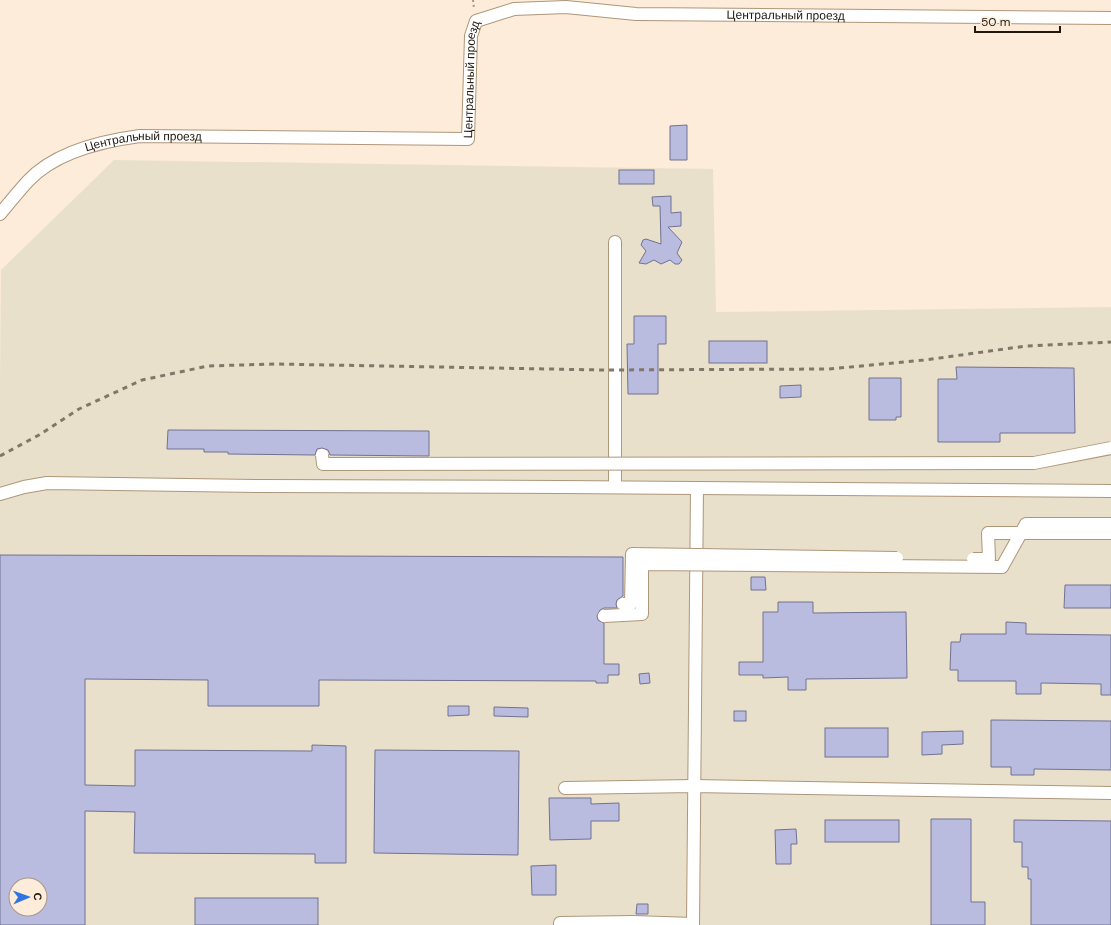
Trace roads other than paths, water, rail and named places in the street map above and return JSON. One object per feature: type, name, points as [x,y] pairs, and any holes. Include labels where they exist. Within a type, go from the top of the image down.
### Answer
[{"type":"street","name":"Центральный проезд","points":[[0,214],[29,180],[51,162],[90,146],[121,138],[140,136],[468,138],[471,36],[476,20],[514,9],[566,7],[636,14],[1111,18]]},
{"type":"street","points":[[615,242],[615,487]]},
{"type":"street","points":[[322,455],[323,464],[393,460],[1034,463],[1111,448]]},
{"type":"street","points":[[0,494],[24,487],[47,483],[261,486],[1111,491]]},
{"type":"street","points":[[560,925],[560,923],[633,922],[693,924],[697,488]]},
{"type":"street","points":[[604,616],[642,614],[642,564],[1002,568],[1026,524],[1111,524]]},
{"type":"street","points":[[623,604],[631,604],[632,554],[989,559],[988,533],[1111,533]]},
{"type":"street","points":[[565,788],[694,786],[1111,793]]},
{"type":"railway","points":[[0,456],[39,435],[79,409],[142,380],[208,366],[275,364],[602,370],[829,369],[925,360],[1026,346],[1111,342]]}]
